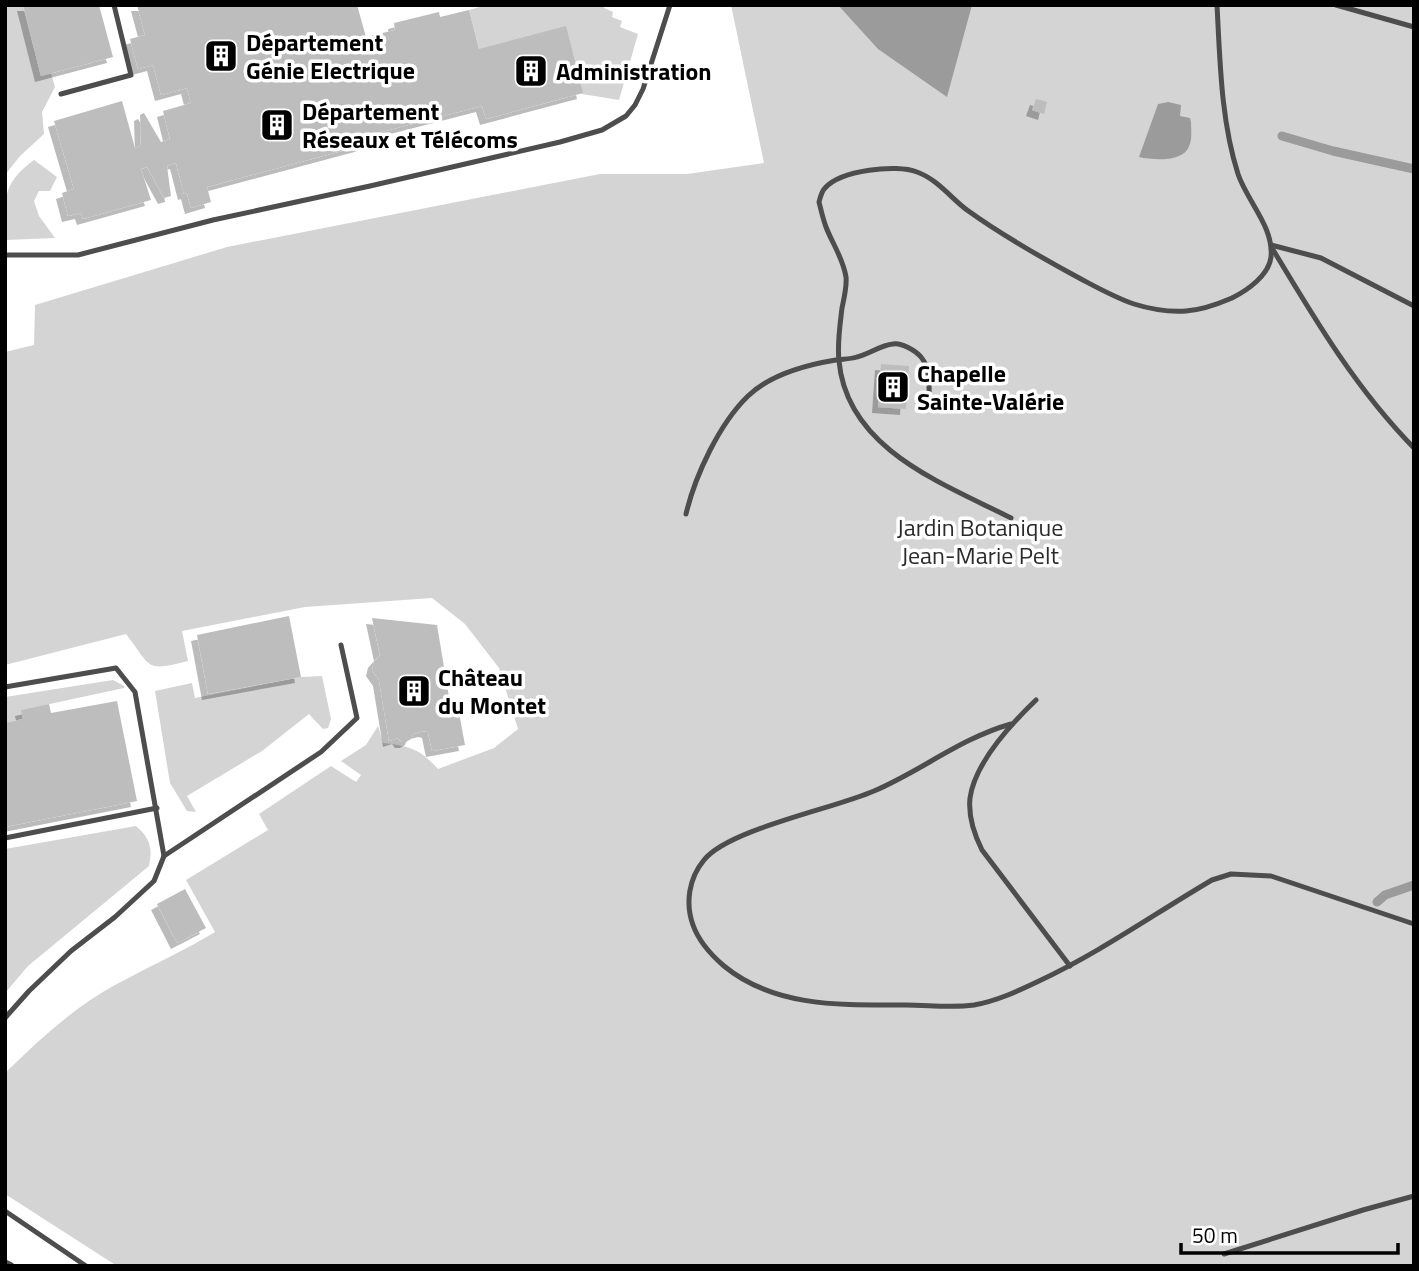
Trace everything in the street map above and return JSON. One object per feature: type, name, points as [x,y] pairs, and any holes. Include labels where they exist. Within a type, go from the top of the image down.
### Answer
[{"type":"street","points":[[5,1263],[11,1266]]},
{"type":"lane","points":[[61,94],[131,75],[114,5]]},
{"type":"lane","points":[[1217,5],[1224,104],[1238,174],[1266,229],[1271,245],[1344,362],[1379,410],[1414,448]]},
{"type":"lane","points":[[1336,5],[1414,27]]},
{"type":"lane","points":[[5,255],[78,255],[213,220],[370,186],[601,130],[626,116],[635,105],[643,89],[670,6]]},
{"type":"lane","points":[[1011,517],[925,474],[874,436],[857,416],[844,390],[839,359],[846,281],[842,259],[827,228],[819,202],[825,187],[842,178],[868,170],[917,171],[994,229],[1064,270],[1134,304],[1163,310],[1187,311],[1216,305],[1236,296],[1258,281],[1266,270],[1271,260],[1271,245]]},
{"type":"lane","points":[[1271,245],[1321,258],[1414,306]]},
{"type":"lane","points":[[686,514],[690,495],[733,412],[750,394],[787,372],[839,359],[855,358],[894,343],[920,355],[928,368],[929,403]]},
{"type":"lane","points":[[164,856],[321,752],[357,718],[341,645]]},
{"type":"lane","points":[[5,687],[116,667],[135,692],[164,856],[153,881],[71,951],[5,1018]]},
{"type":"lane","points":[[1036,700],[1011,724],[976,777],[970,798],[973,832],[1001,877],[1070,966]]},
{"type":"lane","points":[[1011,724],[987,731],[873,791],[718,847],[703,860],[688,898],[691,921],[698,939],[737,976],[761,989],[803,1002],[974,1005],[1007,996],[1070,966],[1212,880],[1231,874],[1271,876],[1414,924]]},
{"type":"lane","points":[[5,838],[157,808]]},
{"type":"lane","points":[[1224,1254],[1414,1196]]},
{"type":"lane","points":[[5,1211],[86,1266]]},
{"type":"green space","points":[[5,5],[23,5],[41,75],[51,73],[55,87],[42,112],[44,134],[20,156],[5,175]]},
{"type":"green space","points":[[487,5],[605,5],[604,8],[613,12],[612,17],[622,21],[620,27],[638,34],[619,100],[582,94],[479,49],[469,10]]},
{"type":"green space","name":"Jardin Botanique Jean-Marie Pelt","points":[[731,5],[1414,5],[1414,1266],[117,1266],[5,1194],[5,1073],[85,1004],[215,932],[186,880],[268,830],[259,814],[331,766],[356,782],[361,775],[341,761],[366,745],[378,726],[383,743],[414,750],[438,769],[494,748],[518,729],[499,668],[465,624],[432,598],[305,607],[182,631],[188,661],[164,666],[156,666],[146,660],[126,634],[5,665],[5,352],[34,345],[35,305],[227,247],[600,174],[687,174],[764,163]]},
{"type":"green space","points":[[34,160],[57,177],[50,191],[39,191],[34,201],[39,216],[55,238],[5,240],[5,204],[10,186]]},
{"type":"green space","points":[[322,676],[331,719],[328,728],[323,729],[309,714],[262,751],[187,796],[196,812],[187,811],[170,783],[155,691],[192,683],[195,698],[301,677]]},
{"type":"green space","points":[[113,680],[124,688],[22,710],[23,719],[5,723],[5,697]]},
{"type":"green space","points":[[136,826],[149,844],[149,866],[28,966],[5,993],[5,849]]},
{"type":"shaded area","points":[[838,5],[972,5],[947,97],[878,49]]},
{"type":"shaded area","points":[[1168,102],[1181,105],[1180,116],[1190,118],[1189,147],[1178,157],[1139,157],[1158,104]]},
{"type":"building","points":[[23,5],[99,5],[113,57],[41,76]]},
{"type":"building","points":[[137,5],[357,5],[366,37],[395,30],[394,23],[439,12],[440,17],[469,10],[479,49],[566,26],[583,93],[486,119],[482,106],[377,133],[379,141],[207,187],[211,202],[191,208],[187,193],[184,194],[176,163],[167,166],[171,196],[164,198],[147,167],[141,169],[151,200],[83,219],[81,213],[68,216],[62,193],[74,189],[54,121],[122,101],[135,148],[141,146],[140,115],[144,113],[161,142],[170,139],[163,111],[191,103],[187,88],[161,95],[153,65],[138,69],[130,39],[145,35]]},
{"type":"building","points":[[1036,99],[1047,102],[1044,114],[1032,110]]},
{"type":"building","name":"Chapelle Sainte-Valérie","points":[[881,364],[909,366],[906,409],[878,407]]},
{"type":"building","points":[[289,616],[301,677],[208,694],[197,635]]},
{"type":"building","name":"Château du Montet","points":[[372,618],[437,625],[450,703],[457,702],[465,745],[432,751],[428,732],[424,731],[413,734],[406,742],[401,742],[398,738],[389,741],[379,680],[372,670],[380,655]]},
{"type":"building","points":[[117,701],[137,801],[5,827],[5,723],[23,719],[21,710],[49,704],[51,713]]},
{"type":"building","points":[[185,889],[206,928],[177,943],[157,904]]},
{"type":"waterway","points":[[1282,136],[1333,151],[1414,169]]},
{"type":"waterway","points":[[1377,902],[1385,895],[1414,885]]},
{"type":"place","name":"Département Génie Electrique","points":[[221,56]]},
{"type":"place","name":"Administration","points":[[531,71]]},
{"type":"place","name":"Département Réseaux et Télécoms","points":[[277,125]]},
{"type":"place","name":"Chapelle Sainte-Valérie","points":[[893,387]]},
{"type":"place","name":"Château du Montet","points":[[414,691]]}]
